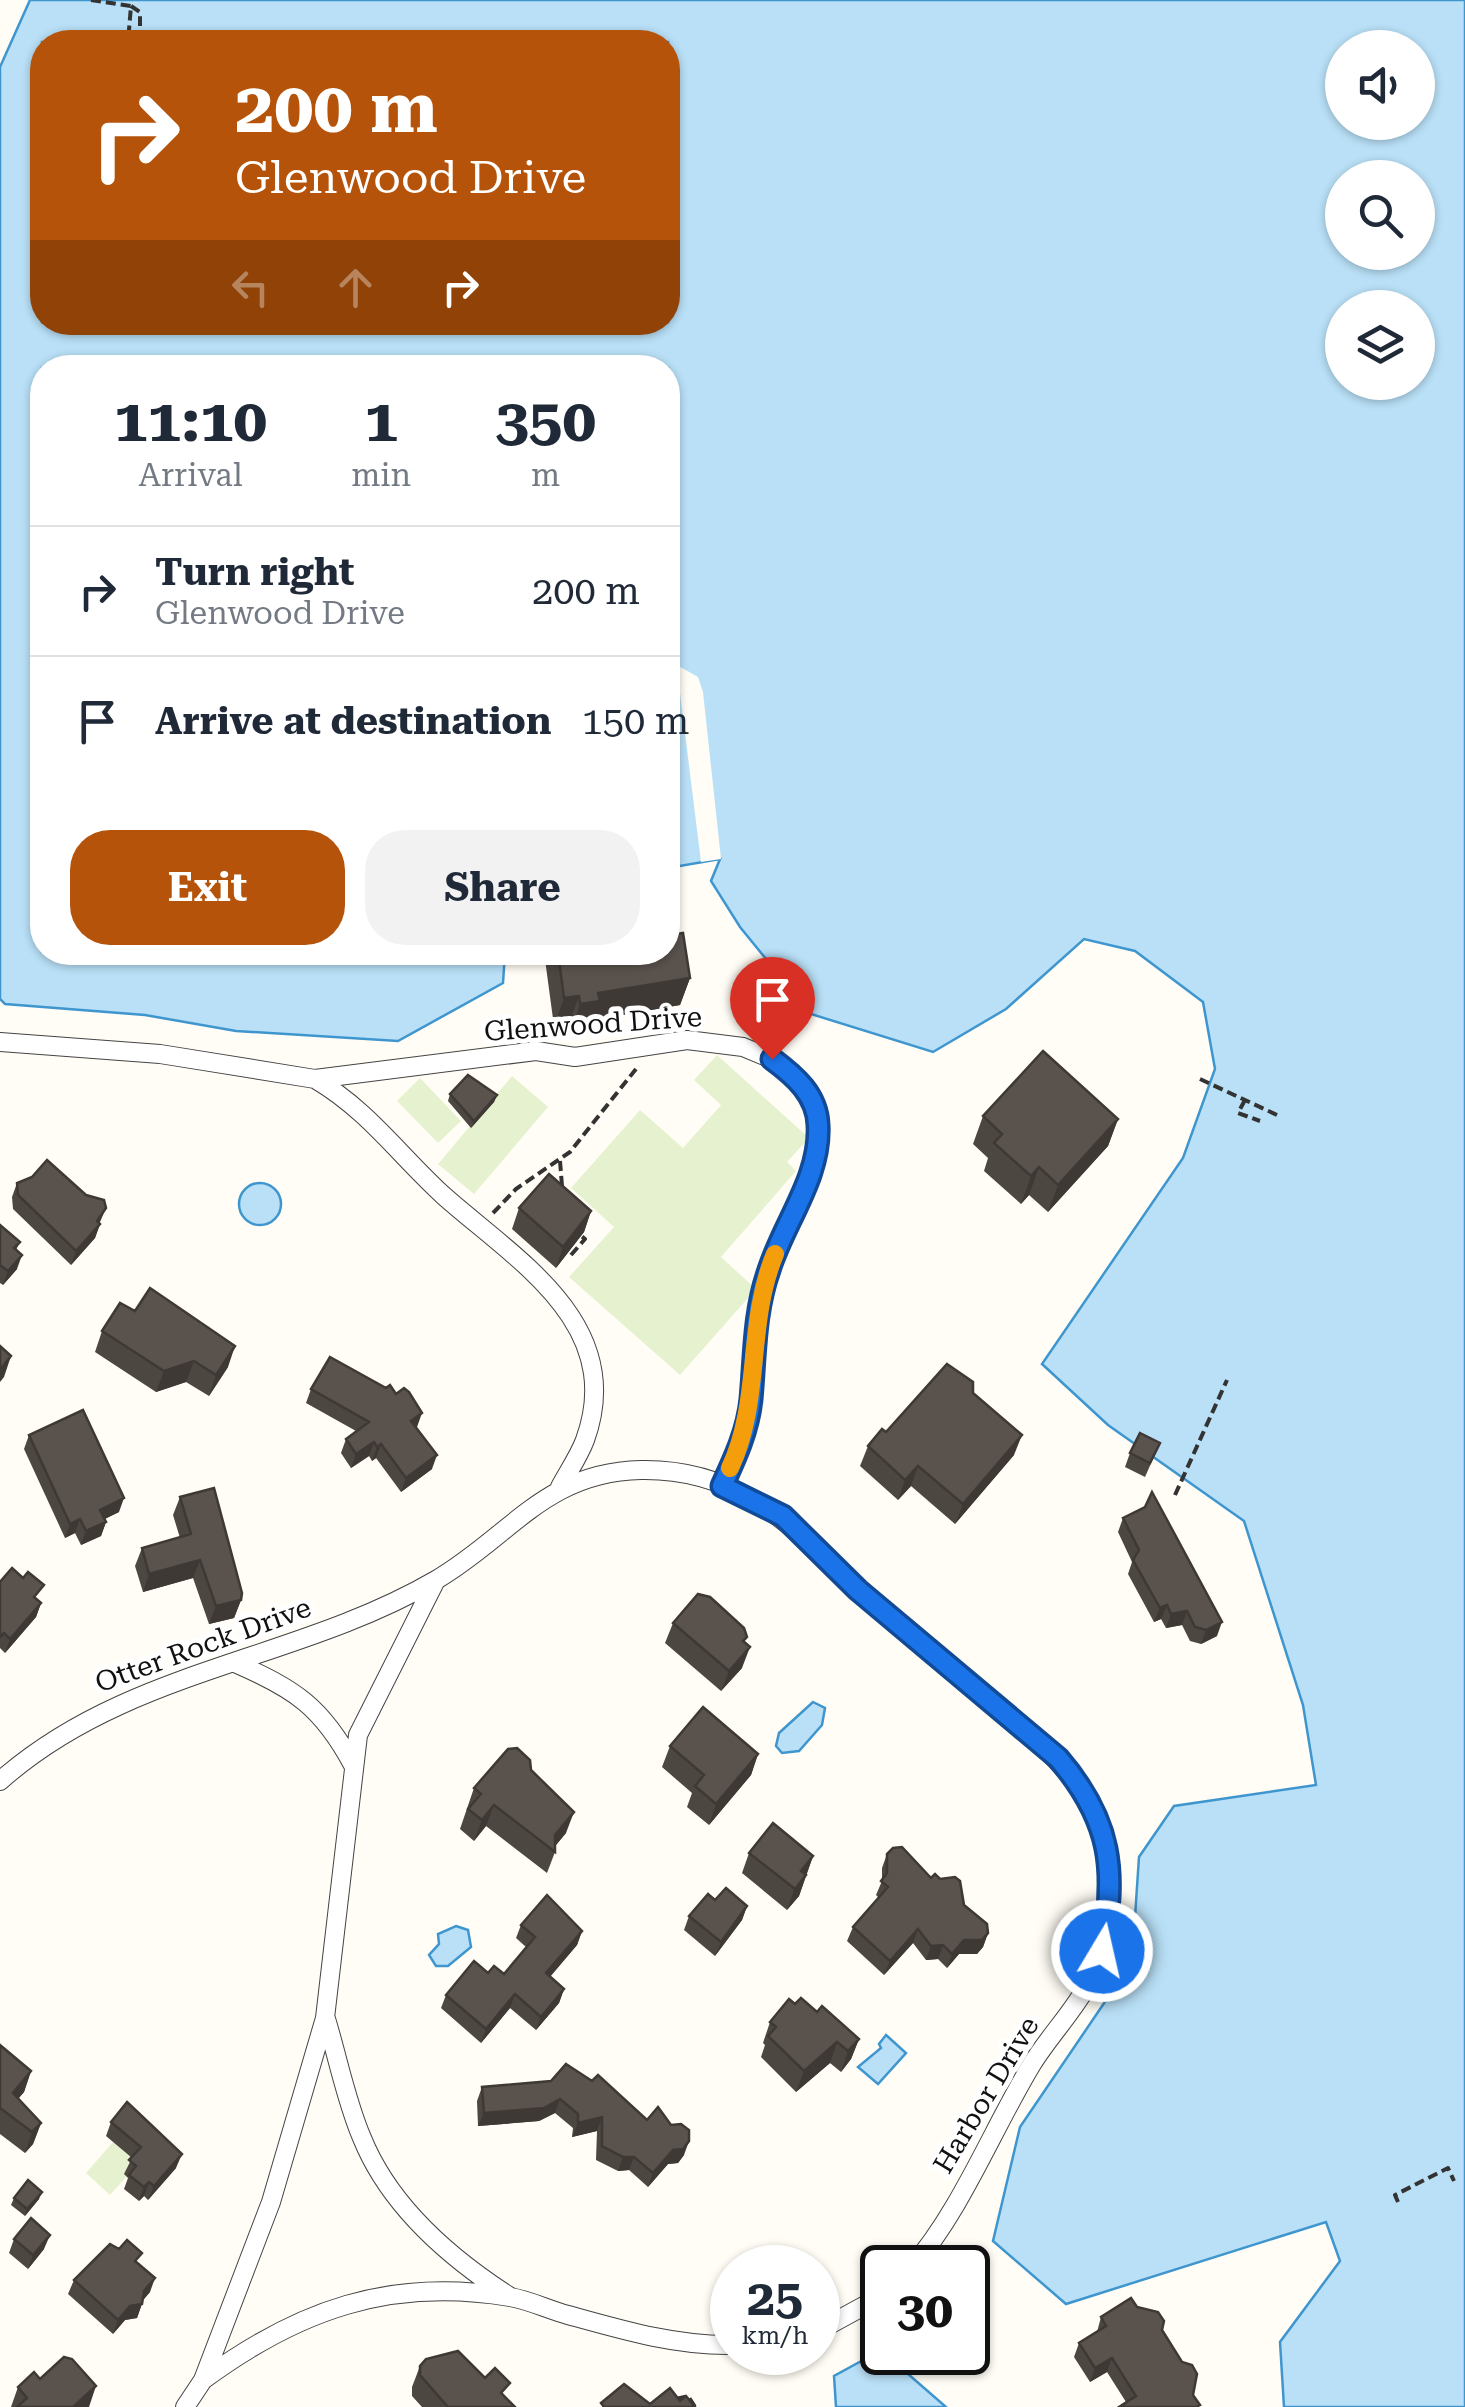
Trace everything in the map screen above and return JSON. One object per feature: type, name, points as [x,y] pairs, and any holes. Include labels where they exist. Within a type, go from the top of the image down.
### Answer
[{"type":"street","name":"Glenwood Drive","points":[[0,1042],[160,1054],[315,1079],[536,1051],[574,1057],[706,1041],[743,1047],[772,1059],[802,1084],[812,1100],[818,1124],[808,1181],[769,1269],[758,1312],[742,1443],[722,1486]]},
{"type":"street","name":"Glenwood Drive","points":[[315,1079],[373,1119],[440,1192],[550,1286],[571,1315],[590,1360],[592,1399],[585,1439],[560,1487]]},
{"type":"street","name":"Harbor Drive","points":[[436,1580],[560,1487],[612,1472],[644,1470],[722,1486],[783,1516],[858,1590],[1058,1758],[1096,1814],[1106,1844],[1112,1876],[1102,1951],[1090,1982],[1035,2060],[927,2245]]},
{"type":"street","name":"Otter Rock Drive","points":[[0,1781],[50,1740],[95,1713],[321,1632],[436,1580]]},
{"type":"street","points":[[185,2407],[202,2380],[271,2202],[326,2018],[358,1735],[379,1686],[436,1580]]},
{"type":"street","points":[[235,1663],[297,1694],[322,1714],[353,1764]]},
{"type":"street","points":[[326,2018],[361,2137],[380,2174],[404,2206],[468,2270],[511,2297]]},
{"type":"street","points":[[202,2380],[277,2329],[328,2309],[408,2294],[511,2297],[672,2342],[710,2344]]},
{"type":"path","points":[[91,0],[131,6],[140,12],[140,26]]},
{"type":"path","points":[[129,30],[131,6]]},
{"type":"path","points":[[481,1228],[509,1195],[560,1160],[635,1072],[636,1048]]},
{"type":"path","points":[[1200,1079],[1278,1115]]},
{"type":"path","points":[[1245,1100],[1238,1113],[1260,1121]]},
{"type":"path","points":[[560,1160],[562,1189],[568,1197]]},
{"type":"path","points":[[571,1226],[585,1239],[572,1255]]},
{"type":"path","points":[[1175,1494],[1227,1380]]},
{"type":"path","points":[[1398,2202],[1394,2195],[1448,2168],[1454,2180]]},
{"type":"path","points":[[668,2400],[684,2395],[695,2407]]},
{"type":"green space","points":[[717,1055],[809,1138],[787,1162],[796,1171],[721,1257],[756,1289],[680,1375],[569,1277],[614,1227],[571,1188],[640,1110],[683,1148],[721,1105],[694,1080]]},
{"type":"green space","points":[[512,1076],[548,1107],[474,1194],[438,1164]]},
{"type":"green space","points":[[420,1078],[461,1121],[438,1143],[397,1101]]},
{"type":"green space","points":[[113,2142],[138,2164],[110,2195],[86,2173]]},
{"type":"water","points":[[30,0],[1465,0],[1465,2407],[1284,2407],[1280,2342],[1340,2261],[1326,2222],[1066,2304],[993,2241],[1020,2127],[1132,1962],[1139,1857],[1174,1806],[1316,1785],[1303,1705],[1244,1521],[1108,1425],[1042,1364],[1183,1158],[1215,1069],[1203,1002],[1135,951],[1084,939],[1006,1009],[933,1052],[811,1014],[740,927],[711,881],[720,859],[680,866],[680,355],[30,355],[30,965],[504,965],[503,983],[398,1041],[236,1031],[145,1015],[5,1004],[0,999],[0,67]]},
{"type":"water","points":[[260,1183],[275,1189],[281,1204],[275,1219],[260,1225],[245,1219],[239,1204],[245,1189]]},
{"type":"water","points":[[813,1702],[825,1708],[822,1725],[799,1751],[782,1753],[776,1746],[779,1733]]},
{"type":"water","points":[[456,1926],[468,1930],[471,1947],[448,1966],[436,1966],[429,1955],[439,1944],[438,1934]]},
{"type":"water","points":[[886,2035],[906,2053],[878,2084],[858,2067],[881,2048],[879,2044]]},
{"type":"water","points":[[860,2362],[860,2375],[909,2375],[946,2407],[836,2407],[834,2376]]},
{"type":"pier","points":[[680,667],[698,677],[703,692],[721,859],[701,862]]},
{"type":"building","points":[[683,933],[690,978],[598,993],[600,1001],[580,1004],[579,996],[564,998],[560,965],[680,965]]},
{"type":"building","points":[[1043,1051],[1118,1119],[1058,1185],[1039,1167],[1031,1176],[994,1143],[1002,1134],[983,1116]]},
{"type":"building","points":[[468,1075],[497,1095],[474,1121],[450,1094]]},
{"type":"building","points":[[47,1160],[86,1195],[104,1200],[106,1208],[97,1221],[100,1224],[76,1251],[18,1195],[17,1183],[32,1177]]},
{"type":"building","points":[[549,1174],[591,1211],[563,1247],[519,1208]]},
{"type":"building","points":[[0,1225],[20,1242],[14,1248],[22,1255],[8,1271],[0,1265]]},
{"type":"building","points":[[150,1288],[235,1346],[216,1375],[194,1361],[164,1371],[102,1331],[120,1303],[135,1311]]},
{"type":"building","points":[[0,1346],[11,1356],[0,1370]]},
{"type":"building","points":[[330,1357],[386,1388],[390,1385],[396,1394],[404,1388],[409,1392],[422,1413],[411,1421],[437,1455],[406,1478],[381,1444],[377,1447],[374,1442],[356,1454],[346,1439],[369,1422],[311,1389]]},
{"type":"building","points":[[947,1364],[973,1382],[973,1393],[1022,1435],[963,1504],[918,1466],[905,1480],[868,1446],[882,1429],[886,1432]]},
{"type":"building","points":[[83,1410],[124,1498],[100,1510],[106,1522],[86,1531],[80,1519],[70,1524],[29,1435]]},
{"type":"building","points":[[1140,1433],[1160,1443],[1150,1463],[1130,1453]]},
{"type":"building","points":[[214,1488],[242,1593],[241,1600],[216,1606],[200,1560],[149,1574],[142,1548],[191,1534],[180,1497]]},
{"type":"building","points":[[1152,1492],[1222,1622],[1206,1630],[1195,1627],[1187,1611],[1171,1614],[1167,1605],[1160,1608],[1133,1560],[1139,1550],[1123,1518],[1145,1507]]},
{"type":"building","points":[[12,1568],[23,1578],[28,1572],[44,1585],[34,1597],[41,1603],[10,1639],[4,1633],[0,1637],[0,1582]]},
{"type":"building","points":[[698,1594],[710,1597],[744,1628],[747,1637],[743,1641],[750,1647],[729,1671],[673,1623]]},
{"type":"building","points":[[703,1707],[758,1754],[716,1804],[695,1786],[704,1775],[670,1746]]},
{"type":"building","points":[[517,1748],[530,1760],[531,1770],[574,1812],[555,1835],[555,1852],[494,1805],[482,1820],[468,1809],[481,1794],[474,1788],[508,1749]]},
{"type":"building","points":[[773,1823],[813,1856],[801,1871],[806,1875],[795,1889],[749,1853]]},
{"type":"building","points":[[902,1847],[931,1878],[935,1874],[940,1879],[955,1877],[960,1881],[964,1905],[987,1924],[988,1933],[982,1940],[964,1940],[952,1954],[943,1945],[931,1946],[918,1929],[890,1961],[853,1927],[888,1887],[881,1881],[887,1873],[887,1854]]},
{"type":"building","points":[[726,1888],[747,1906],[721,1942],[689,1916],[708,1894],[715,1900]]},
{"type":"building","points":[[547,1895],[582,1931],[546,1973],[564,1989],[541,2017],[515,1994],[486,2029],[446,1995],[474,1961],[488,1973],[494,1966],[504,1974],[535,1937],[521,1925]]},
{"type":"building","points":[[801,1998],[817,2012],[822,2006],[859,2039],[848,2051],[837,2042],[804,2071],[768,2036],[776,2027],[770,2022],[789,1999],[795,2004]]},
{"type":"building","points":[[0,2045],[31,2071],[13,2093],[41,2123],[32,2132],[0,2108]]},
{"type":"building","points":[[566,2064],[592,2081],[598,2075],[647,2120],[658,2107],[671,2125],[681,2124],[689,2130],[689,2141],[683,2149],[673,2150],[653,2173],[634,2157],[623,2157],[602,2146],[602,2117],[578,2123],[578,2114],[560,2099],[544,2108],[484,2113],[482,2087],[551,2081]]},
{"type":"building","points":[[127,2102],[182,2154],[154,2186],[149,2182],[144,2187],[129,2175],[136,2166],[129,2160],[141,2147],[111,2122]]},
{"type":"building","points":[[28,2180],[42,2192],[27,2209],[14,2198]]},
{"type":"building","points":[[31,2218],[50,2235],[33,2255],[14,2239]]},
{"type":"building","points":[[127,2240],[142,2253],[135,2261],[155,2278],[144,2291],[142,2304],[130,2306],[118,2320],[74,2280],[110,2244],[119,2249]]},
{"type":"building","points":[[1131,2298],[1137,2307],[1158,2312],[1164,2321],[1162,2330],[1182,2362],[1192,2365],[1197,2374],[1193,2395],[1200,2405],[1119,2407],[1136,2396],[1112,2358],[1095,2368],[1079,2343],[1106,2326],[1101,2317]]},
{"type":"building","points":[[458,2351],[485,2378],[495,2368],[510,2383],[501,2393],[515,2407],[448,2407],[420,2375],[420,2366],[426,2359]]},
{"type":"building","points":[[64,2357],[72,2359],[96,2386],[73,2407],[17,2407],[27,2398],[18,2387],[34,2372],[40,2379]]},
{"type":"building","points":[[624,2384],[650,2404],[670,2388],[680,2401],[686,2396],[695,2407],[604,2407],[601,2403]]},
{"type":"slow traffic","points":[[730,1468],[742,1443],[751,1398],[750,1366],[758,1312],[775,1254]]},
{"type":"route","points":[[772,1059],[802,1084],[812,1100],[818,1124],[816,1148],[808,1181],[769,1269],[758,1312],[750,1366],[751,1398],[742,1443],[722,1486],[783,1516],[858,1590],[1058,1758],[1075,1778],[1096,1814],[1112,1876],[1102,1951]]}]
